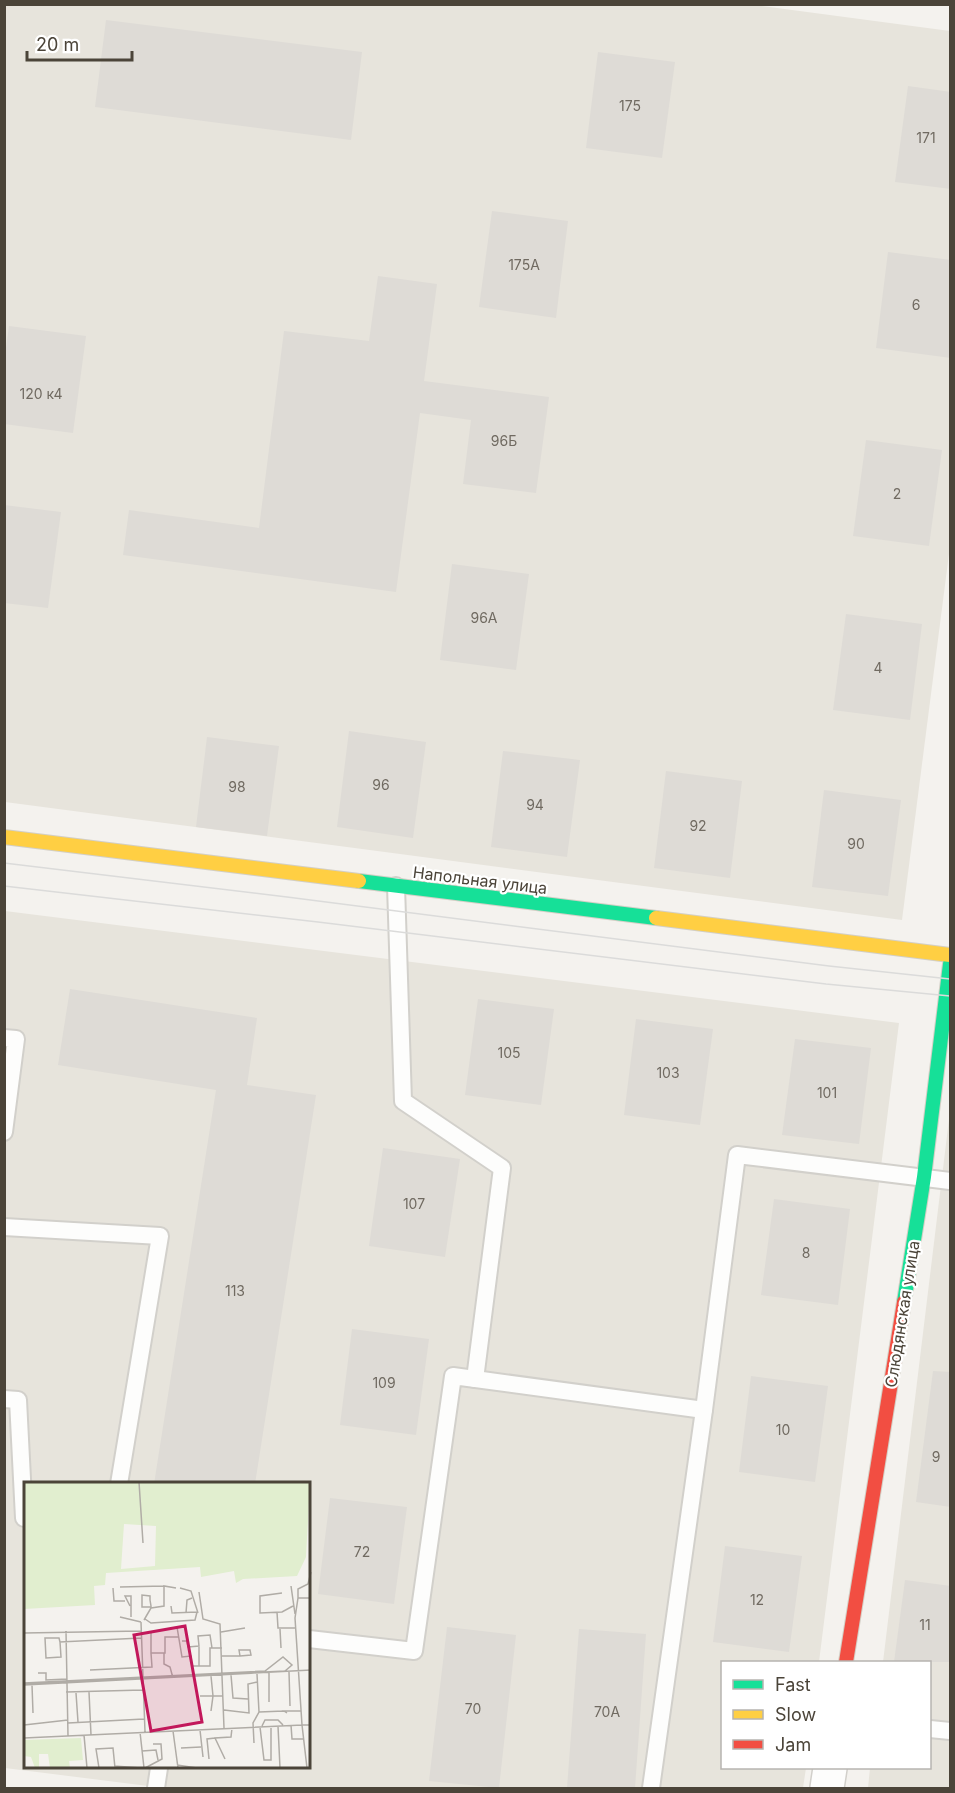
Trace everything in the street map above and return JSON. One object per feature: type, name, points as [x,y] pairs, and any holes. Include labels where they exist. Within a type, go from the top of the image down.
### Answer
[{"type":"street","name":"Напольная улица","points":[[4,837],[951,955]]},
{"type":"street","name":"Слюдянская улица","points":[[846,1661],[924,1177],[951,964]]},
{"type":"street","points":[[827,1788],[830,1769]]},
{"type":"lane","points":[[396,886],[403,1101],[502,1168],[475,1379]]},
{"type":"lane","points":[[4,1038],[16,1039],[4,1132]]},
{"type":"lane","points":[[651,1788],[737,1155],[951,1181]]},
{"type":"lane","points":[[4,1227],[160,1236],[119,1482]]},
{"type":"lane","points":[[310,1639],[414,1651],[453,1376],[704,1410]]},
{"type":"lane","points":[[4,1399],[18,1400],[24,1518]]},
{"type":"lane","points":[[931,1729],[951,1731]]},
{"type":"lane","points":[[156,1788],[159,1769]]},
{"type":"shaded area","points":[[747,4],[950,31],[950,546],[902,920],[5,802],[5,5]]},
{"type":"shaded area","points":[[5,911],[899,1023],[819,1661],[721,1661],[721,1769],[806,1769],[803,1788],[164,1788],[5,1768]]},
{"type":"shaded area","points":[[950,1111],[950,1788],[868,1788],[870,1769],[931,1769],[931,1661],[883,1661]]},
{"type":"building","points":[[106,20],[362,52],[351,140],[95,107]]},
{"type":"building","points":[[598,52],[675,62],[662,158],[586,148]]},
{"type":"building","points":[[908,86],[951,92],[951,189],[895,182]]},
{"type":"building","points":[[492,211],[568,221],[556,318],[479,307]]},
{"type":"building","points":[[888,252],[951,260],[951,358],[876,348]]},
{"type":"building","points":[[378,276],[437,284],[424,381],[549,397],[536,493],[463,484],[471,420],[420,413],[396,592],[123,555],[129,510],[259,528],[284,331],[369,341]]},
{"type":"building","points":[[9,326],[86,336],[73,433],[4,424],[4,362]]},
{"type":"building","points":[[866,440],[942,450],[929,546],[853,536]]},
{"type":"building","points":[[4,505],[61,512],[48,608],[4,603]]},
{"type":"building","points":[[452,564],[529,574],[516,670],[440,660]]},
{"type":"building","points":[[846,614],[922,624],[910,720],[833,710]]},
{"type":"building","points":[[349,731],[426,742],[413,838],[337,827]]},
{"type":"building","points":[[207,737],[279,746],[267,836],[196,827]]},
{"type":"building","points":[[503,751],[580,760],[567,857],[491,847]]},
{"type":"building","points":[[666,771],[742,781],[730,878],[654,868]]},
{"type":"building","points":[[824,790],[901,800],[888,896],[812,887]]},
{"type":"building","points":[[70,989],[257,1018],[247,1085],[316,1095],[255,1482],[154,1482],[216,1090],[58,1065]]},
{"type":"building","points":[[478,999],[554,1009],[541,1105],[465,1095]]},
{"type":"building","points":[[636,1019],[713,1029],[700,1125],[624,1115]]},
{"type":"building","points":[[795,1039],[871,1048],[859,1144],[782,1135]]},
{"type":"building","points":[[383,1148],[460,1159],[445,1257],[369,1246]]},
{"type":"building","points":[[774,1199],[850,1209],[838,1305],[761,1295]]},
{"type":"building","points":[[352,1329],[429,1339],[416,1435],[340,1425]]},
{"type":"building","points":[[933,1371],[951,1372],[951,1507],[916,1502]]},
{"type":"building","points":[[751,1376],[828,1386],[815,1482],[739,1472]]},
{"type":"building","points":[[330,1498],[407,1507],[394,1604],[318,1594]]},
{"type":"building","points":[[725,1546],[802,1556],[789,1652],[713,1642]]},
{"type":"building","points":[[905,1580],[951,1586],[951,1662],[894,1661]]},
{"type":"building","points":[[447,1627],[516,1635],[499,1788],[429,1781]]},
{"type":"building","points":[[579,1629],[646,1634],[635,1788],[567,1788]]},
{"type":"tram line","points":[[4,863],[829,966],[950,979]]},
{"type":"tram line","points":[[4,886],[826,984],[950,996]]},
{"type":"traffic: fast","points":[[359,881],[656,918]]},
{"type":"traffic: fast","points":[[904,1302],[924,1177],[950,964]]},
{"type":"traffic: slow","points":[[4,837],[359,881]]},
{"type":"traffic: slow","points":[[656,918],[950,955]]},
{"type":"traffic: jam","points":[[846,1661],[904,1302]]}]
